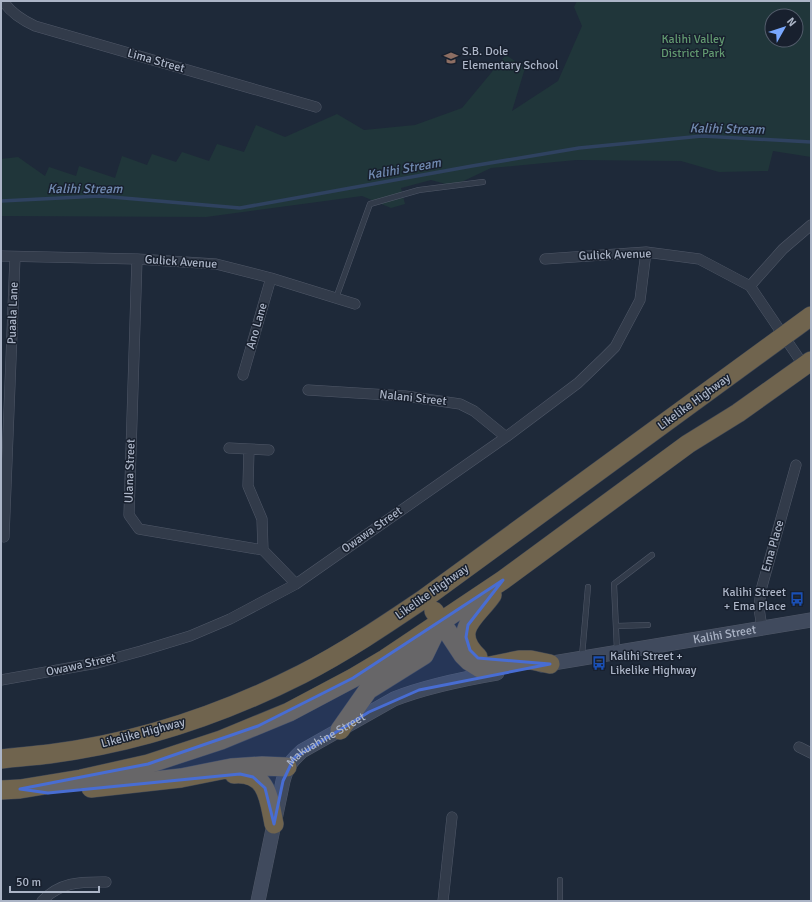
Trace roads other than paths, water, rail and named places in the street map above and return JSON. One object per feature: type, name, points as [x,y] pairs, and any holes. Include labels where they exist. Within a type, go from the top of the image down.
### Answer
[{"type":"highway","name":"Likelike Highway","points":[[1,759],[49,754],[128,739],[164,729],[232,706],[302,674],[368,636],[425,598],[811,316]]},
{"type":"highway","points":[[1,790],[20,789],[81,779],[148,764],[258,726],[289,712],[385,659],[502,580],[688,444],[738,413],[808,363]]},
{"type":"highway","points":[[502,580],[485,606],[478,611],[472,619],[466,631],[467,644],[470,650],[478,658],[531,660],[550,664]]},
{"type":"highway","points":[[425,598],[458,647],[474,665],[480,668],[519,660]]},
{"type":"highway","points":[[340,730],[368,690],[424,655],[441,620]]},
{"type":"highway","points":[[20,789],[48,793],[181,778],[231,768],[262,766],[287,767]]},
{"type":"highway","points":[[181,778],[195,779],[240,774],[253,777],[262,784],[268,794],[274,824]]},
{"type":"street","name":"Lima Street","points":[[3,1],[11,11],[26,22],[35,26],[316,107]]},
{"type":"street","points":[[750,286],[783,248],[811,225]]},
{"type":"street","name":"Gulick Avenue","points":[[545,259],[646,252],[699,259],[750,286],[784,336],[808,363]]},
{"type":"street","name":"Owawa Street","points":[[1,680],[97,663],[141,652],[190,636],[230,619],[296,584],[506,436],[578,383],[615,347],[640,300],[646,252]]},
{"type":"street","name":"Gulick Avenue","points":[[1,256],[137,259],[216,264],[272,278],[355,304]]},
{"type":"street","name":"Puaala Lane","points":[[4,537],[15,257]]},
{"type":"street","name":"Ulana Street","points":[[137,259],[129,515],[139,529],[263,550]]},
{"type":"street","name":"Ano Lane","points":[[243,375],[272,278]]},
{"type":"street","name":"Nalani Street","points":[[308,390],[405,396],[460,404],[474,411],[506,436]]},
{"type":"street","points":[[228,448],[269,450]]},
{"type":"street","points":[[249,449],[248,486],[262,519],[263,550],[296,584]]},
{"type":"street","name":"Ema Place","points":[[762,628],[760,608],[761,590],[796,465]]},
{"type":"street","name":"Kalihi Street","points":[[497,673],[811,620]]},
{"type":"street","name":"Makuahine Street","points":[[261,900],[283,781],[287,767],[294,758],[383,704],[406,694],[458,680],[497,673]]},
{"type":"street","points":[[799,747],[811,753]]},
{"type":"street","points":[[443,901],[452,817]]},
{"type":"street","points":[[42,901],[65,885],[83,882],[106,882]]},
{"type":"lane","points":[[336,298],[370,204],[419,190],[483,182]]},
{"type":"lane","points":[[616,653],[614,584],[652,554]]},
{"type":"lane","points":[[582,659],[588,587]]},
{"type":"lane","points":[[616,626],[648,625]]},
{"type":"lane","points":[[560,880],[560,901]]},
{"type":"waterway","name":"Kalihi Stream","points":[[1,201],[100,196],[240,208],[579,148],[702,136],[811,142]]},
{"type":"place","name":"S.B. Dole Elementary School","points":[[451,58]]},
{"type":"place","name":"Kalihi Street + Ema Place","points":[[797,599]]},
{"type":"place","name":"Kalihi Street + Likelike Highway","points":[[599,663]]},
{"type":"park label","name":"Kalihi Valley District Park","points":[[693,46]]}]
